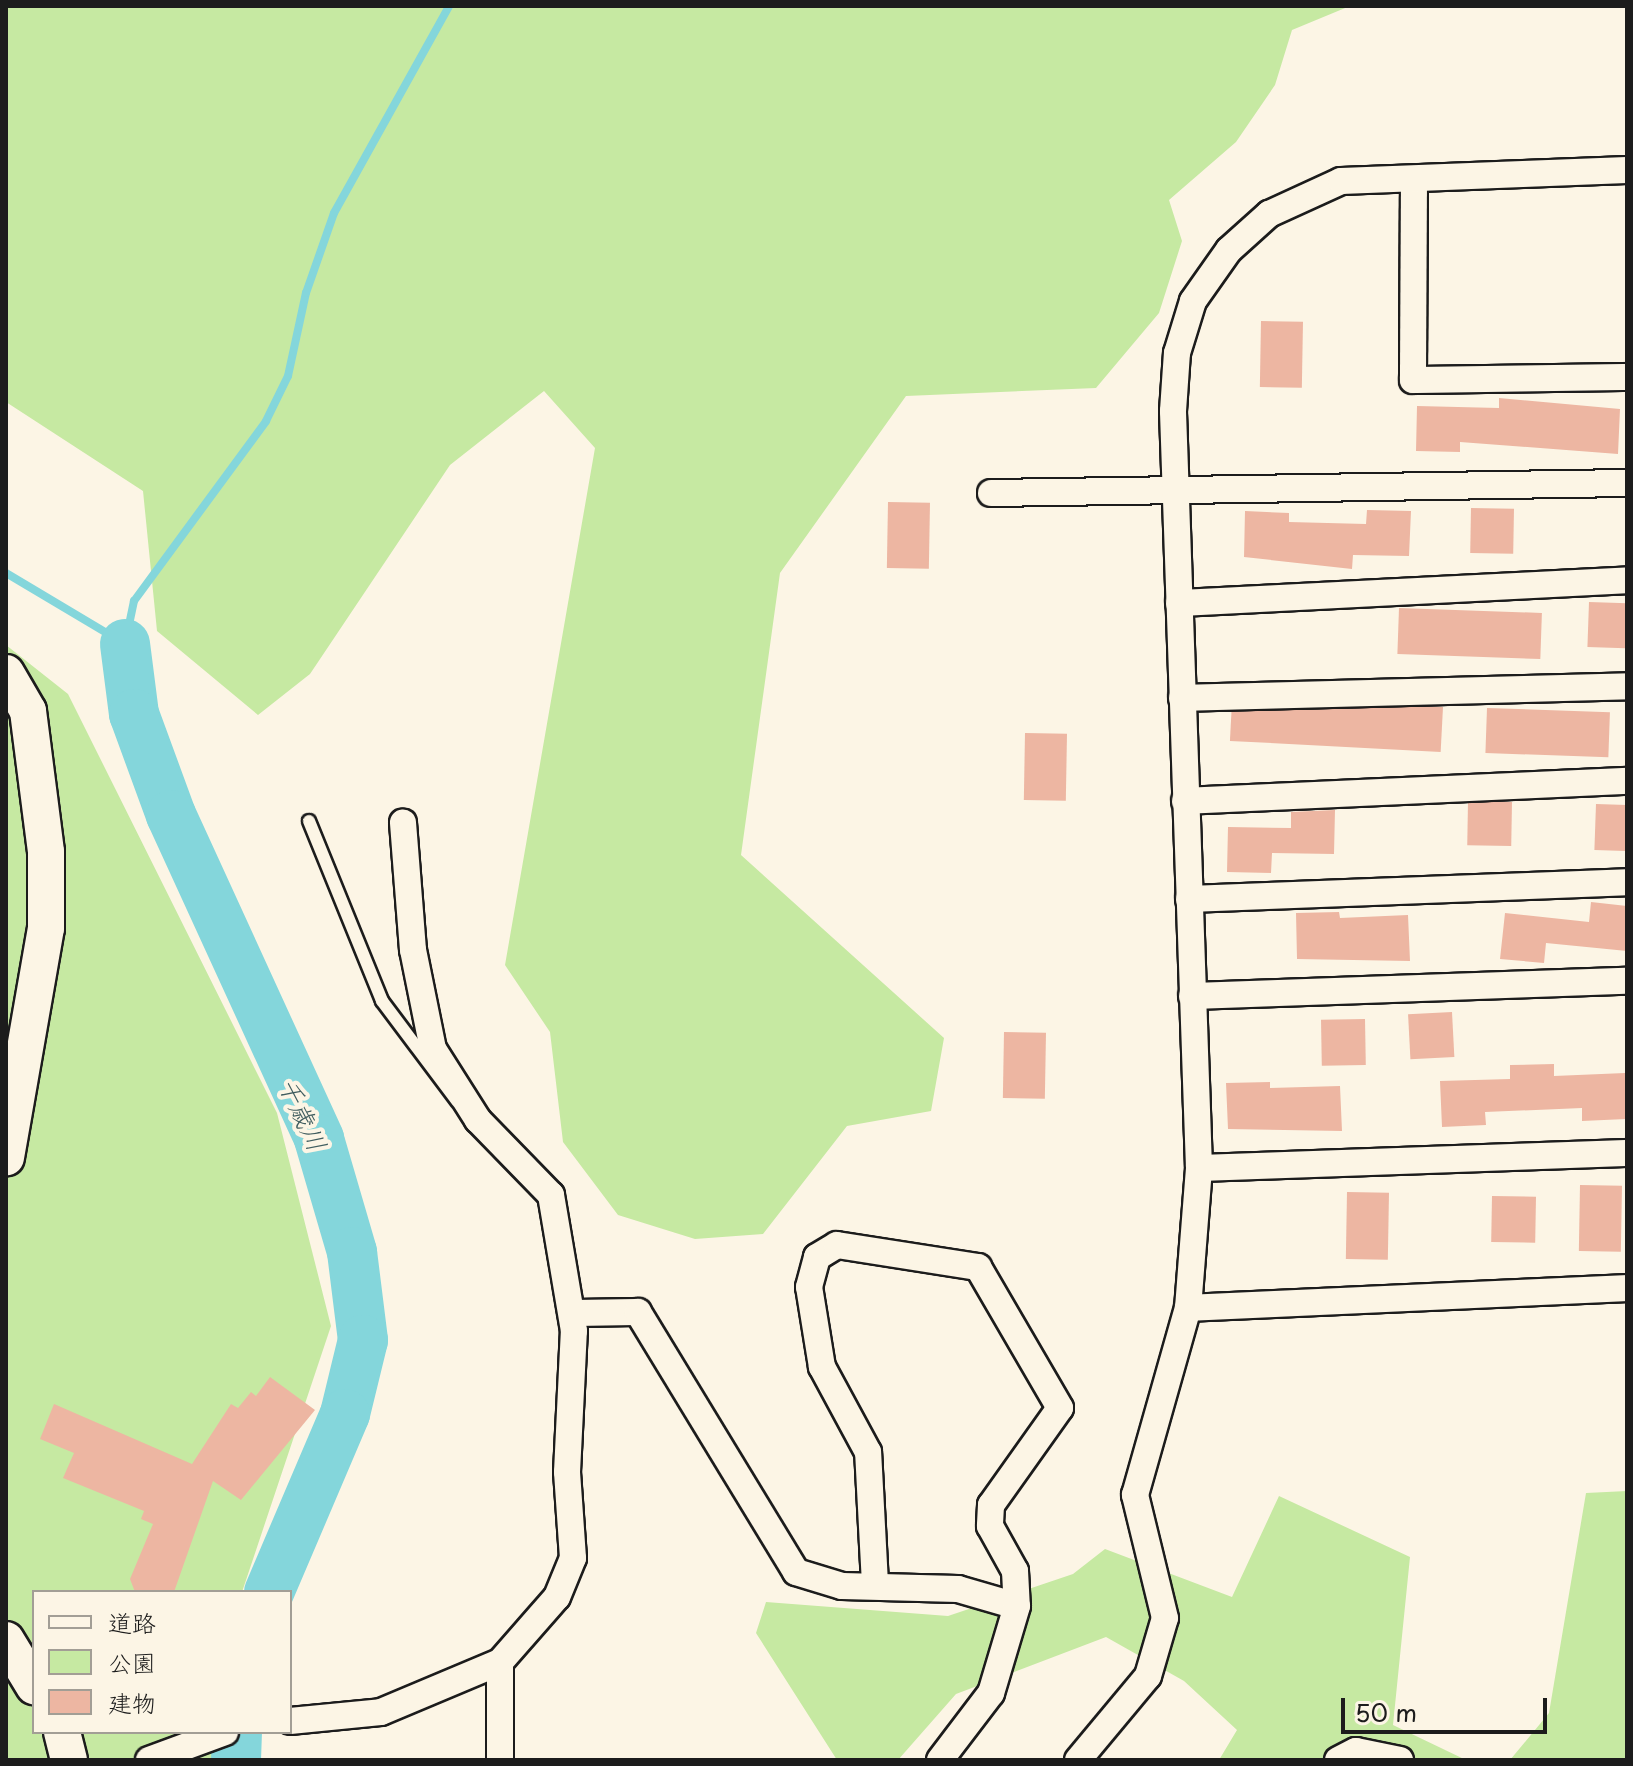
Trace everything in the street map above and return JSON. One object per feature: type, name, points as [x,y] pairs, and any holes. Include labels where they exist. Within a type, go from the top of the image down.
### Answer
[{"type":"main road","points":[[6,673],[28,711],[46,868],[46,928],[6,1158]]},
{"type":"main road","points":[[6,1640],[32,1683]]},
{"type":"main road","points":[[62,1734],[69,1760]]},
{"type":"street","points":[[1078,1760],[1148,1676],[1160,1644],[1165,1618],[1135,1495],[1188,1308],[1199,1168],[1175,488],[1177,353],[1193,301],[1229,250],[1301,195],[1341,181],[1627,170]]},
{"type":"street","points":[[1414,179],[1413,380],[1627,377]]},
{"type":"street","points":[[991,493],[1627,483]]},
{"type":"street","points":[[1179,603],[1627,580]]},
{"type":"street","points":[[1182,698],[1627,686]]},
{"type":"street","points":[[1185,801],[1627,781]]},
{"type":"street","points":[[292,1721],[381,1712],[500,1662],[557,1597],[573,1558],[567,1472],[573,1313],[551,1195],[467,1104],[433,1049],[413,950],[403,822]]},
{"type":"street","points":[[1189,899],[1627,882]]},
{"type":"street","points":[[1192,996],[1627,981]]},
{"type":"street","points":[[1199,1168],[1627,1153]]},
{"type":"street","points":[[875,1584],[868,1452],[822,1367],[809,1287],[817,1257],[837,1245],[978,1267],[1058,1400],[1054,1423],[991,1505],[990,1526],[1015,1571],[1017,1606],[991,1693],[940,1760]]},
{"type":"street","points":[[1188,1308],[1627,1288]]},
{"type":"street","points":[[573,1313],[638,1312],[796,1572],[842,1586],[875,1584],[958,1589],[1017,1606]]},
{"type":"street","points":[[500,1662],[500,1760]]},
{"type":"street","points":[[149,1760],[195,1739],[216,1734]]},
{"type":"street","points":[[1338,1760],[1356,1751],[1400,1760]]},
{"type":"lane","points":[[309,821],[382,1001],[449,1098],[467,1104]]},
{"type":"green space","points":[[6,6],[1350,6],[1292,30],[1275,85],[1236,142],[1169,200],[1182,241],[1159,313],[1096,388],[906,396],[780,573],[741,855],[944,1038],[931,1111],[847,1126],[763,1234],[695,1239],[618,1215],[563,1142],[550,1032],[505,965],[595,448],[544,391],[450,465],[310,674],[258,715],[157,631],[143,491],[6,402]]},
{"type":"green space","points":[[6,645],[68,694],[277,1113],[331,1326],[243,1590],[32,1590],[32,1734],[228,1734],[226,1760],[6,1760]]},
{"type":"green space","points":[[1627,1491],[1627,1760],[1510,1760],[1549,1713],[1586,1493]]},
{"type":"green space","points":[[1279,1496],[1410,1557],[1393,1725],[1466,1760],[1219,1760],[1237,1730],[1184,1681],[1106,1637],[956,1694],[898,1760],[837,1760],[756,1633],[766,1602],[948,1616],[1073,1574],[1105,1549],[1232,1597]]},
{"type":"building","points":[[1261,321],[1303,322],[1302,388],[1260,387]]},
{"type":"building","points":[[1499,398],[1620,409],[1618,454],[1460,442],[1460,452],[1416,451],[1417,406],[1499,408]]},
{"type":"building","points":[[888,502],[930,503],[929,569],[887,568]]},
{"type":"building","points":[[1471,508],[1514,509],[1513,554],[1470,553]]},
{"type":"building","points":[[1367,510],[1411,511],[1409,556],[1353,555],[1352,569],[1244,557],[1245,511],[1289,513],[1289,522],[1366,524]]},
{"type":"building","points":[[1589,602],[1627,603],[1625,648],[1587,647]]},
{"type":"building","points":[[1399,608],[1542,613],[1540,659],[1397,654]]},
{"type":"building","points":[[1232,696],[1443,707],[1441,752],[1230,741]]},
{"type":"building","points":[[1487,708],[1610,712],[1608,757],[1485,753]]},
{"type":"building","points":[[1025,733],[1067,734],[1066,801],[1024,800]]},
{"type":"building","points":[[1468,801],[1512,802],[1511,846],[1467,845]]},
{"type":"building","points":[[1596,804],[1627,805],[1625,851],[1594,850]]},
{"type":"building","points":[[1335,810],[1334,854],[1272,853],[1271,873],[1227,872],[1228,827],[1291,828],[1291,812]]},
{"type":"building","points":[[1591,902],[1627,906],[1627,951],[1546,943],[1544,963],[1500,959],[1505,913],[1589,922]]},
{"type":"building","points":[[1339,912],[1340,918],[1408,915],[1410,961],[1297,959],[1296,913]]},
{"type":"building","points":[[1452,1012],[1454,1057],[1410,1059],[1408,1014]]},
{"type":"building","points":[[1365,1019],[1366,1065],[1322,1066],[1321,1020]]},
{"type":"building","points":[[1004,1032],[1046,1033],[1045,1099],[1003,1098]]},
{"type":"building","points":[[1554,1064],[1554,1076],[1625,1073],[1626,1119],[1582,1121],[1582,1108],[1485,1112],[1486,1125],[1442,1127],[1440,1081],[1510,1079],[1510,1065]]},
{"type":"building","points":[[1270,1082],[1270,1088],[1340,1086],[1342,1131],[1228,1129],[1226,1083]]},
{"type":"building","points":[[1580,1185],[1622,1186],[1621,1252],[1579,1251]]},
{"type":"building","points":[[1347,1192],[1389,1193],[1388,1260],[1346,1259]]},
{"type":"building","points":[[1492,1196],[1536,1197],[1535,1243],[1491,1242]]},
{"type":"building","points":[[270,1377],[315,1410],[241,1500],[213,1481],[175,1590],[134,1590],[130,1579],[153,1524],[141,1519],[144,1511],[63,1478],[74,1453],[40,1439],[54,1404],[192,1464],[231,1404],[238,1408],[251,1392],[256,1396]]},
{"type":"waterway","points":[[6,573],[125,644],[134,601],[266,421],[288,376],[306,293],[334,213],[449,6]]},
{"type":"waterway","name":"千歳川","points":[[125,644],[134,714],[171,815],[319,1139],[352,1252],[363,1340],[345,1414],[270,1590]]},
{"type":"waterway","name":"千歳川","points":[[236,1760],[237,1734]]}]
